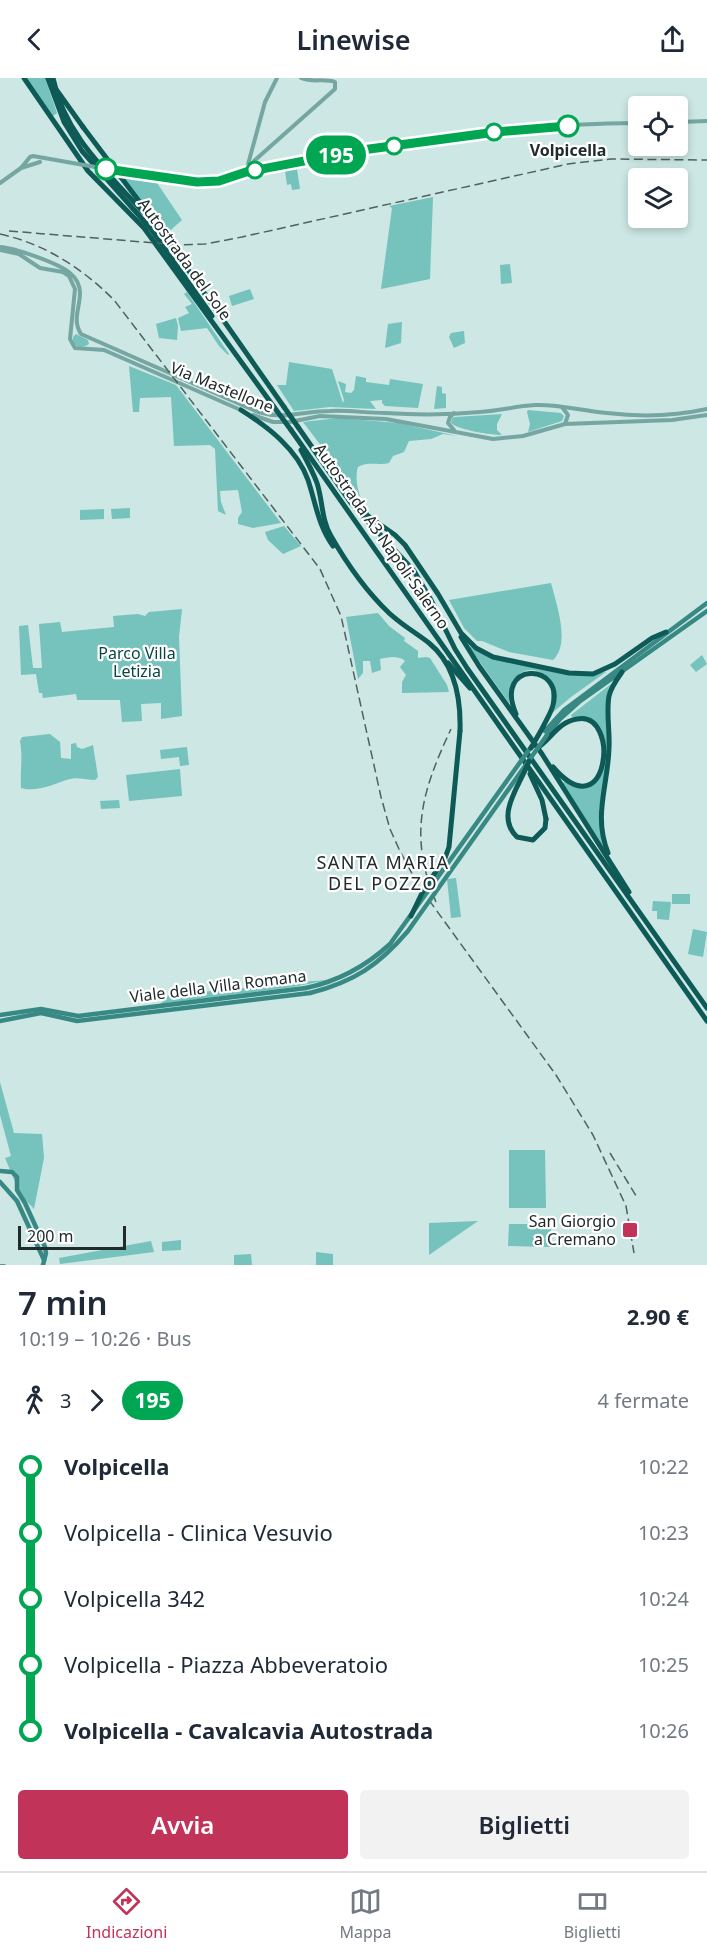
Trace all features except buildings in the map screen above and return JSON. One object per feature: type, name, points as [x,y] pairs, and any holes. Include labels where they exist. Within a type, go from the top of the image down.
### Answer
[{"type":"highway","name":"Autostrada A3 Napoli-Salerno","points":[[22,78],[94,178],[144,228],[224,336],[492,716],[527,761],[707,1020]]},
{"type":"highway","name":"Autostrada A3 Napoli-Salerno","points":[[49,78],[154,221],[359,513],[414,571],[463,662],[707,1008]]},
{"type":"highway","name":"Autostrada del Sole","points":[[49,78],[84,146],[165,239]]},
{"type":"highway","name":"Autostrada del Sole","points":[[49,78],[57,108],[82,151],[151,229],[224,336]]},
{"type":"highway","points":[[241,410],[269,429],[293,456],[306,475],[320,518],[352,569],[372,595],[390,613],[435,649],[454,679],[458,692],[460,731],[449,847],[445,858],[423,891],[411,916]]},
{"type":"highway","points":[[291,430],[318,484],[320,518]]},
{"type":"highway","points":[[322,462],[368,516],[405,545],[468,641],[493,657],[580,674],[593,674],[666,632]]},
{"type":"highway","points":[[448,611],[479,666],[542,754],[615,868]]},
{"type":"highway","points":[[435,649],[492,716]]},
{"type":"highway","points":[[622,672],[609,696],[609,756],[600,811],[605,847],[640,914]]},
{"type":"highway","points":[[520,724],[512,704],[513,684],[524,674],[539,674],[546,677],[554,698],[546,732],[539,747]]},
{"type":"highway","points":[[531,748],[546,732],[576,719],[582,718],[592,722],[601,734],[603,765],[600,775],[590,784],[576,785],[563,778],[542,754]]},
{"type":"highway","points":[[527,761],[546,819],[545,828],[533,840],[517,837],[509,827],[508,812],[527,761]]},
{"type":"main road","points":[[546,732],[564,710],[707,603]]},
{"type":"main road","points":[[546,732],[579,702],[707,611]]},
{"type":"main road","name":"Viale della Villa Romana","points":[[0,1015],[41,1013],[77,1021],[310,993],[350,980],[368,970],[392,950],[408,931],[539,747]]},
{"type":"main road","name":"Viale della Villa Romana","points":[[0,1021],[41,1009],[78,1016],[306,988],[351,974],[390,944],[531,748]]},
{"type":"main road","points":[[2,1172],[12,1172],[17,1178],[18,1193],[26,1203],[45,1247],[44,1262],[17,1201],[2,1184],[2,1172]]},
{"type":"main road","points":[[2,1184],[11,1188],[17,1183]]},
{"type":"street","points":[[246,172],[265,102],[277,78]]},
{"type":"street","points":[[246,172],[254,161],[335,89],[336,84],[332,80],[312,81],[301,78]]},
{"type":"street","points":[[688,122],[705,121]]},
{"type":"street","points":[[0,183],[21,168],[32,156],[118,171],[211,182],[230,179],[246,172],[362,150],[496,132],[558,126],[628,123]]},
{"type":"street","points":[[21,168],[34,165],[39,159]]},
{"type":"street","points":[[28,160],[34,165]]},
{"type":"street","points":[[0,248],[13,249],[69,272],[78,284],[80,299],[76,319],[81,334]]},
{"type":"street","points":[[0,248],[19,254],[37,267],[63,272],[73,282],[75,296],[70,337],[72,345],[83,350],[91,348],[89,338],[77,333],[70,337]]},
{"type":"street","points":[[37,267],[41,259]]},
{"type":"street","name":"Via Mastellone","points":[[89,338],[270,416],[288,417],[320,411],[386,416],[483,437],[510,438],[541,432],[565,424],[672,420],[707,415]]},
{"type":"street","name":"Via Mastellone","points":[[91,348],[104,350],[273,422],[290,422],[320,416],[481,412],[533,405],[561,406],[608,414],[669,414],[707,409]]},
{"type":"street","points":[[561,406],[568,415],[565,424]]},
{"type":"street","points":[[455,413],[450,417],[448,423],[456,431]]},
{"type":"green space","points":[[26,78],[45,78],[57,113],[53,116]]},
{"type":"green space","points":[[297,169],[300,189],[292,190],[291,184],[287,185],[285,171]]},
{"type":"green space","points":[[121,176],[157,183],[182,220],[165,235]]},
{"type":"green space","points":[[433,197],[430,279],[381,289],[392,208],[389,206]]},
{"type":"green space","points":[[510,264],[512,283],[501,284],[500,265]]},
{"type":"green space","points":[[250,289],[254,299],[232,306],[229,296]]},
{"type":"green space","points":[[187,292],[228,355],[207,328],[181,331],[178,318],[189,313],[185,307],[192,304],[184,294]]},
{"type":"green space","points":[[176,318],[177,340],[159,338],[156,324]]},
{"type":"green space","points":[[402,322],[401,343],[385,348],[388,324]]},
{"type":"green space","points":[[464,331],[465,343],[454,348],[449,337],[451,333]]},
{"type":"green space","points":[[76,334],[88,340],[89,344],[80,347],[76,345],[73,337]]},
{"type":"green space","points":[[289,362],[332,369],[343,403],[338,381],[346,384],[345,392],[351,393],[354,390],[356,376],[366,378],[366,382],[389,385],[390,379],[423,384],[418,408],[385,406],[382,400],[370,401],[376,409],[330,407],[294,411],[277,385],[286,385]]},
{"type":"green space","points":[[129,366],[176,385],[281,523],[253,528],[238,524],[238,518],[242,512],[238,490],[220,491],[226,515],[218,511],[215,449],[210,445],[174,446],[171,397],[140,398],[139,412],[133,412]]},
{"type":"green space","points":[[437,386],[442,387],[442,393],[446,394],[446,408],[434,409]]},
{"type":"green space","points":[[528,410],[561,413],[564,416],[562,421],[528,432],[530,424]]},
{"type":"green space","points":[[502,414],[497,430],[502,435],[467,430],[451,423],[452,418],[455,417]]},
{"type":"green space","points":[[338,418],[399,423],[457,436],[443,434],[431,439],[409,441],[404,452],[393,456],[389,463],[366,464],[358,467],[357,482],[361,498],[303,422]]},
{"type":"green space","points":[[130,508],[130,518],[112,519],[111,509]]},
{"type":"green space","points":[[104,509],[104,519],[80,520],[80,510]]},
{"type":"green space","points":[[284,526],[301,546],[283,554],[268,540],[265,532]]},
{"type":"green space","points":[[551,583],[562,634],[558,653],[553,660],[509,652],[477,641],[464,628],[449,600]]},
{"type":"green space","name":"Parco Villa Letizia","points":[[182,609],[179,637],[182,716],[161,719],[161,703],[141,704],[142,721],[122,722],[120,700],[77,700],[76,694],[43,698],[42,693],[39,693],[36,674],[21,675],[19,626],[28,625],[33,668],[42,668],[39,624],[60,622],[62,632],[114,627],[113,616],[138,614],[145,616],[149,612]]},
{"type":"green space","points":[[378,613],[389,626],[405,638],[404,641],[418,651],[418,658],[430,658],[449,692],[402,693],[402,682],[406,675],[400,667],[405,661],[397,657],[380,659],[381,670],[372,673],[370,661],[363,661],[363,673],[358,679],[346,617]]},
{"type":"green space","points":[[471,646],[482,654],[570,675],[606,672],[551,714],[551,680],[535,670],[521,673],[512,684],[509,703],[470,648]]},
{"type":"green space","points":[[702,655],[707,664],[696,672],[690,665]]},
{"type":"green space","points":[[611,684],[605,773],[599,810],[602,844],[600,845],[563,783],[565,781],[581,787],[592,785],[600,777],[604,765],[604,751],[597,725],[589,717],[572,717],[571,715]]},
{"type":"green space","points":[[50,734],[60,742],[61,758],[71,759],[71,744],[76,743],[77,747],[82,749],[93,745],[98,777],[95,780],[70,779],[39,788],[21,788],[20,741],[22,737]]},
{"type":"green space","points":[[187,747],[189,765],[180,766],[179,757],[161,759],[160,750]]},
{"type":"green space","points":[[180,769],[182,796],[129,801],[126,775]]},
{"type":"green space","points":[[119,800],[120,808],[101,809],[100,801]]},
{"type":"green space","points":[[456,878],[461,917],[451,918],[447,879]]},
{"type":"green space","points":[[672,894],[690,894],[690,904],[672,904]]},
{"type":"green space","points":[[653,901],[671,902],[669,920],[657,919],[657,911],[652,911]]},
{"type":"green space","points":[[693,929],[707,932],[703,957],[688,954]]},
{"type":"green space","points":[[328,980],[293,987],[160,1004],[173,991],[190,993]]},
{"type":"green space","points":[[0,1082],[14,1133],[42,1134],[44,1158],[34,1209],[20,1194],[5,1158],[11,1156],[0,1115]]},
{"type":"green space","points":[[509,1150],[545,1150],[546,1208],[509,1208]]},
{"type":"green space","points":[[478,1221],[429,1255],[429,1223]]},
{"type":"green space","points":[[509,1224],[551,1224],[551,1247],[508,1246]]},
{"type":"green space","points":[[181,1240],[181,1250],[162,1251],[162,1242]]},
{"type":"green space","points":[[151,1241],[154,1252],[60,1264],[59,1258]]},
{"type":"green space","points":[[316,1252],[333,1254],[333,1265],[316,1265]]},
{"type":"green space","points":[[251,1254],[252,1265],[234,1265],[234,1255]]},
{"type":"waterway","points":[[0,1265],[5,1265]]},
{"type":"railway","points":[[9,231],[180,245],[205,244],[568,164],[611,159],[707,160]]},
{"type":"railway","points":[[0,234],[32,244],[62,259],[102,288],[114,300],[320,569],[341,616],[381,797],[390,829],[399,849],[418,885],[556,1075],[593,1135],[626,1206],[634,1253]]},
{"type":"railway","points":[[436,902],[422,855],[422,814],[432,773],[451,729]]},
{"type":"railway","points":[[610,1153],[638,1199]]},
{"type":"bus line","name":"195","points":[[106,169],[211,182],[230,179],[246,172],[362,150],[520,129],[568,126]]},
{"type":"place","name":"Volpicella","points":[[568,126]]},
{"type":"place","name":"San Giorgio a Cremano","points":[[630,1230]]},
{"type":"district","name":"SANTA MARIA DEL POZZO","points":[[383,872]]}]
